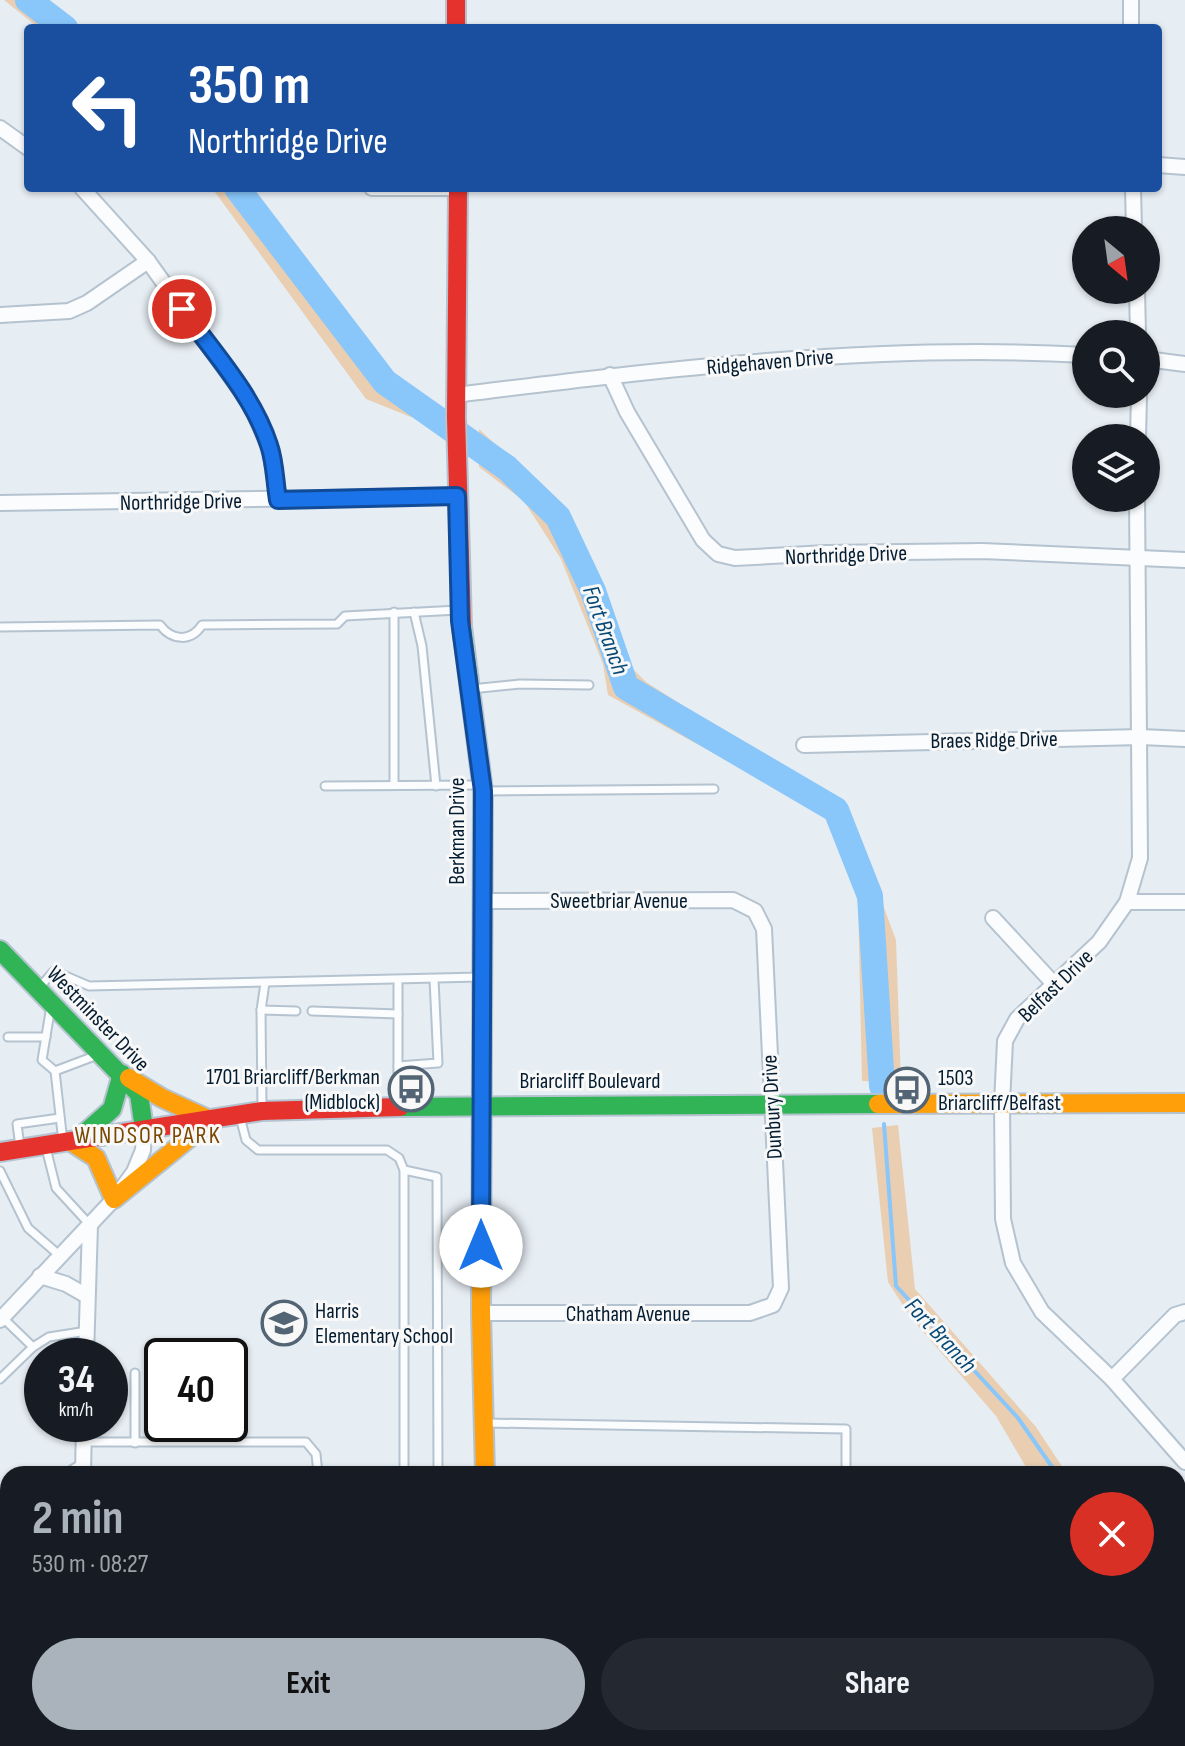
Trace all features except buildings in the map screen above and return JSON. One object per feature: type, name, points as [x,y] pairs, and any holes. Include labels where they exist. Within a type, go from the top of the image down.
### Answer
[{"type":"street","points":[[456,0],[456,24]]},
{"type":"street","points":[[1131,0],[1131,24]]},
{"type":"street","points":[[0,128],[24,145]]},
{"type":"street","points":[[1162,165],[1185,167]]},
{"type":"street","points":[[86,192],[148,261],[256,415],[270,449],[278,500]]},
{"type":"street","name":"Berkman Drive","points":[[458,192],[456,460],[460,610],[483,788],[481,1313],[485,1466]]},
{"type":"street","points":[[1133,192],[1134,216]]},
{"type":"street","points":[[0,315],[69,311],[87,303],[148,261]]},
{"type":"street","name":"Ridgehaven Drive","points":[[456,395],[610,375],[870,353],[1072,355]]},
{"type":"street","points":[[1160,361],[1185,364]]},
{"type":"street","name":"Northridge Drive","points":[[610,375],[627,412],[703,540],[718,554],[735,558],[826,553],[982,551],[1185,560]]},
{"type":"street","name":"Northridge Drive","points":[[0,503],[457,496]]},
{"type":"street","name":"Belfast Drive","points":[[1137,512],[1140,858],[1127,902],[1099,942],[1017,1019],[1005,1041],[1003,1219],[1013,1263],[1042,1312],[1112,1379],[1185,1462]]},
{"type":"street","name":"Braes Ridge Drive","points":[[804,745],[1141,737],[1185,739]]},
{"type":"street","name":"Sweetbriar Avenue","points":[[481,901],[733,900],[755,911]]},
{"type":"street","points":[[1127,902],[1185,902]]},
{"type":"street","name":"Dunbury Drive","points":[[755,911],[764,929],[781,1288],[773,1305]]},
{"type":"street","points":[[993,918],[1053,983]]},
{"type":"street","name":"Westminster Drive","points":[[0,950],[139,1094],[144,1129]]},
{"type":"street","points":[[61,1144],[112,1109],[122,1074],[162,1098],[211,1120],[114,1199]]},
{"type":"street","name":"Briarcliff Boulevard","points":[[0,1152],[262,1111],[482,1105],[1185,1103]]},
{"type":"street","points":[[1,1318],[114,1199],[134,1172],[143,1150],[144,1129]]},
{"type":"street","points":[[61,1144],[96,1158],[114,1199]]},
{"type":"street","points":[[87,1338],[90,1225]]},
{"type":"street","points":[[40,1276],[66,1284],[87,1296]]},
{"type":"street","name":"Chatham Avenue","points":[[481,1313],[750,1313],[773,1305]]},
{"type":"street","points":[[1112,1379],[1175,1315],[1185,1312]]},
{"type":"street","points":[[83,1466],[84,1442]]},
{"type":"lane","points":[[0,627],[160,625],[176,638],[193,635],[202,625],[337,624],[345,616],[460,610]]},
{"type":"lane","points":[[394,612],[394,785]]},
{"type":"lane","points":[[414,612],[422,646],[436,786]]},
{"type":"lane","points":[[468,689],[520,684],[589,685]]},
{"type":"lane","points":[[325,786],[714,789]]},
{"type":"lane","points":[[90,1225],[56,1188],[61,1144],[55,1071],[42,1060],[46,1037],[45,995],[54,971],[89,986],[482,977]]},
{"type":"lane","points":[[398,1066],[438,1063],[434,979]]},
{"type":"lane","points":[[398,980],[398,1106]]},
{"type":"lane","points":[[262,1111],[261,1010],[265,983]]},
{"type":"lane","points":[[261,1010],[296,1011]]},
{"type":"lane","points":[[312,1011],[398,1014]]},
{"type":"lane","points":[[8,1037],[46,1037]]},
{"type":"lane","points":[[55,1071],[102,1053]]},
{"type":"lane","points":[[240,1115],[246,1140],[258,1150],[387,1150],[399,1158],[404,1170],[404,1466]]},
{"type":"lane","points":[[20,1149],[17,1124],[60,1118]]},
{"type":"lane","points":[[404,1170],[437,1177],[438,1466]]},
{"type":"lane","points":[[0,1171],[28,1228],[59,1255]]},
{"type":"lane","points":[[1,1318],[24,1339]]},
{"type":"lane","points":[[47,1338],[87,1331]]},
{"type":"lane","points":[[0,1379],[24,1356]]},
{"type":"lane","points":[[135,1373],[135,1443]]},
{"type":"lane","points":[[483,1423],[846,1429],[846,1466]]},
{"type":"lane","points":[[84,1442],[306,1442],[316,1454],[317,1466]]},
{"type":"shaded area","points":[[4,0],[44,0],[77,24],[34,24]]},
{"type":"shaded area","points":[[215,192],[253,192],[387,369],[433,405],[427,412],[411,417],[366,399]]},
{"type":"shaded area","points":[[479,429],[567,511],[596,576],[623,659],[646,682],[848,811],[896,940],[901,1083],[862,1081],[858,900],[824,814],[608,695],[603,664],[561,559],[524,501],[479,467]]},
{"type":"shaded area","points":[[898,1125],[915,1289],[1036,1427],[1062,1466],[1025,1466],[996,1416],[912,1319],[888,1282],[872,1128]]},
{"type":"waterway","name":"Fort Branch","points":[[28,0],[60,24]]},
{"type":"waterway","name":"Fort Branch","points":[[240,192],[385,382],[507,468],[558,517],[593,591],[626,687],[836,810],[870,896],[882,1086]]},
{"type":"waterway","name":"Fort Branch","points":[[884,1124],[896,1286],[1018,1418],[1051,1466]]},
{"type":"traffic: fast","points":[[462,627],[483,791],[482,1050]]},
{"type":"traffic: fast","points":[[0,950],[139,1094],[144,1129]]},
{"type":"traffic: fast","points":[[77,1140],[112,1109],[122,1074]]},
{"type":"traffic: fast","points":[[400,1107],[878,1104]]},
{"type":"traffic: slow","points":[[482,1050],[481,1313],[485,1466]]},
{"type":"traffic: slow","points":[[129,1078],[162,1098],[210,1120]]},
{"type":"traffic: slow","points":[[878,1104],[1185,1103]]},
{"type":"traffic: slow","points":[[73,1143],[96,1158],[114,1199],[210,1121]]},
{"type":"traffic: jam","points":[[456,0],[456,24]]},
{"type":"traffic: jam","points":[[458,192],[456,417],[462,627]]},
{"type":"traffic: jam","points":[[0,1152],[262,1111],[400,1107]]},
{"type":"place","name":"1701 Briarcliff/Berkman (Midblock)","points":[[411,1089]]},
{"type":"place","name":"1503 Briarcliff/Belfast","points":[[907,1090]]},
{"type":"place","name":"Harris Elementary School","points":[[284,1323]]},
{"type":"district","name":"WINDSOR PARK","points":[[148,1135]]},
{"type":"route","points":[[182,309],[262,425],[270,449],[278,500],[457,496],[460,621],[483,791],[481,1246]]}]
